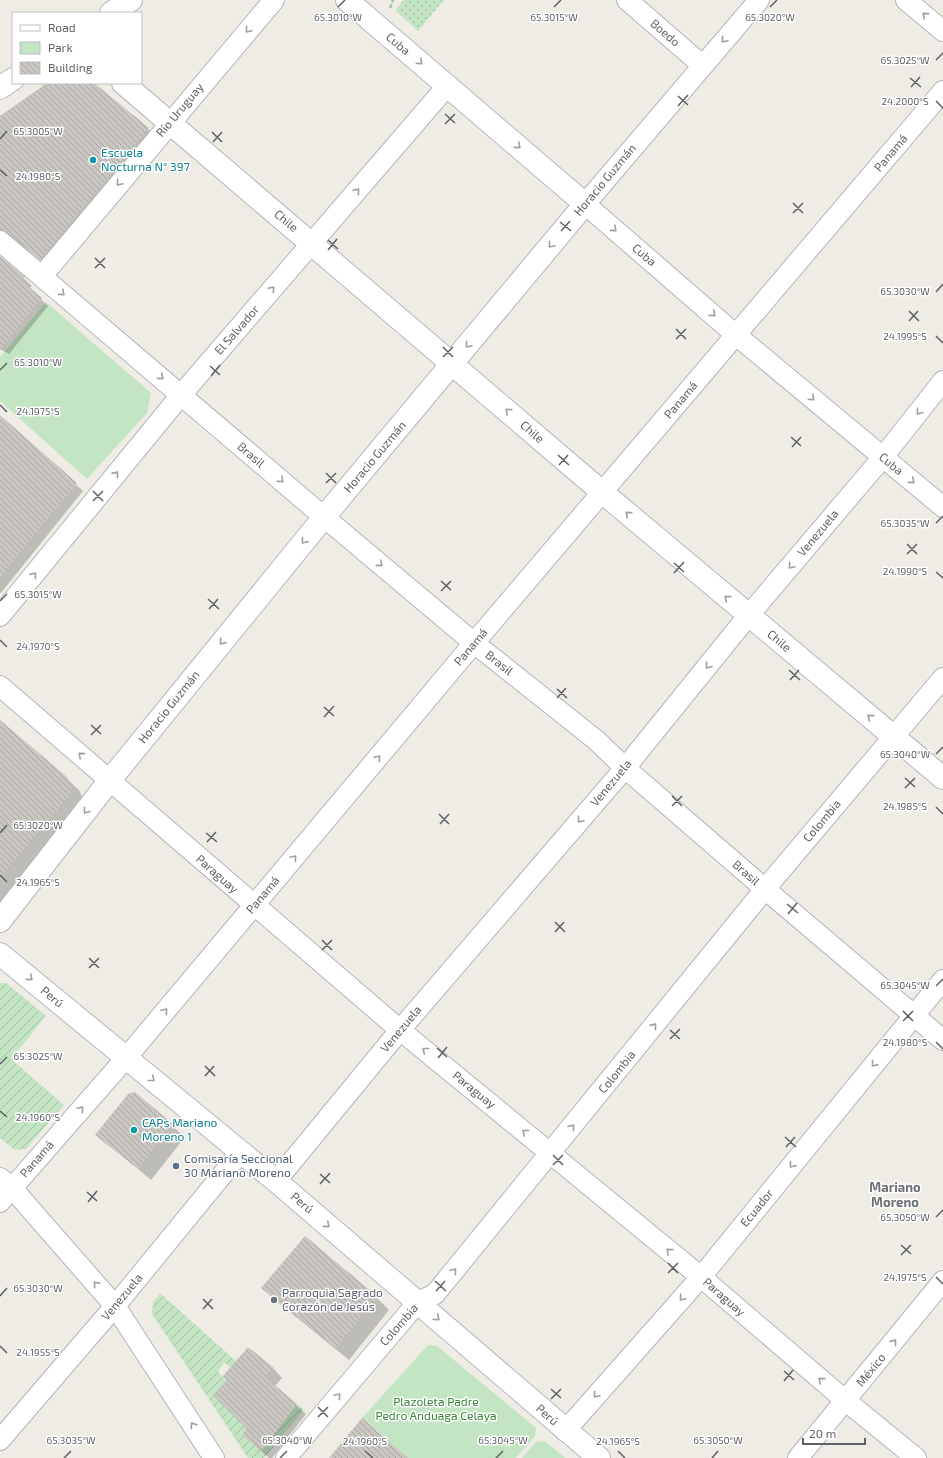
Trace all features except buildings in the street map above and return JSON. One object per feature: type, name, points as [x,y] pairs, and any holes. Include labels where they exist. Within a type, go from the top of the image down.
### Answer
[{"type":"street","points":[[113,12],[131,0]]},
{"type":"street","name":"Río Uruguay","points":[[42,276],[169,123],[274,0]]},
{"type":"street","name":"Cuba","points":[[347,0],[448,85],[736,335],[943,507]]},
{"type":"street","name":"Boedo","points":[[627,0],[702,65]]},
{"type":"street","name":"Horacio Guzmán","points":[[0,921],[110,780],[324,517],[585,204],[759,0]]},
{"type":"street","points":[[906,0],[943,31]]},
{"type":"street","points":[[0,88],[12,81]]},
{"type":"street","name":"Chile","points":[[124,84],[748,616],[943,778]]},
{"type":"street","name":"El Salvador","points":[[0,616],[181,394],[448,85]]},
{"type":"street","name":"Panamá","points":[[4,1190],[126,1058],[474,643],[943,91]]},
{"type":"street","name":"Brasil","points":[[0,241],[474,643],[596,740],[624,768],[943,1040]]},
{"type":"street","name":"Venezuela","points":[[276,1181],[400,1030],[624,768],[748,616],[883,457],[943,381]]},
{"type":"street","name":"Colombia","points":[[286,1458],[418,1302],[435,1294],[765,889],[943,678]]},
{"type":"street","name":"Paraguay","points":[[0,686],[400,1030],[701,1277],[846,1401],[916,1458]]},
{"type":"street","name":"Perú","points":[[0,954],[276,1181],[418,1302],[565,1431],[599,1458]]},
{"type":"street","name":"Ecuador","points":[[565,1431],[701,1277],[943,980]]},
{"type":"street","name":"Venezuela","points":[[0,1440],[115,1306],[241,1152]]},
{"type":"street","points":[[4,1190],[115,1306],[205,1453]]},
{"type":"street","name":"México","points":[[798,1458],[943,1281]]},
{"type":"green space","points":[[404,0],[444,0],[418,31],[395,10]]},
{"type":"green space","points":[[46,302],[151,393],[147,413],[87,479],[0,401],[0,357]]},
{"type":"green space","points":[[0,983],[6,983],[46,1016],[11,1059],[64,1105],[26,1149],[15,1150],[0,1138]]},
{"type":"green space","points":[[160,1293],[236,1361],[233,1370],[224,1362],[218,1372],[227,1380],[214,1395],[241,1398],[261,1451],[297,1404],[304,1410],[264,1458],[248,1458],[152,1314],[153,1302]]},
{"type":"green space","name":"Plazoleta Padre Pedro Anduaga Celaya","points":[[428,1345],[437,1346],[536,1428],[535,1436],[516,1458],[408,1458],[362,1418]]},
{"type":"green space","points":[[545,1441],[565,1458],[522,1458],[536,1442]]},
{"type":"place","name":"Escuela Nocturna N° 397","points":[[93,160]]},
{"type":"place","name":"CAPs Mariano Moreno 1","points":[[134,1130]]},
{"type":"place","name":"Comisaría Seccional 30 Mariano Moreno","points":[[176,1166]]},
{"type":"place","name":"Parroquia Sagrado Corazón de Jesús","points":[[274,1300]]},
{"type":"district","name":"Mariano Moreno","points":[[895,1194]]}]
